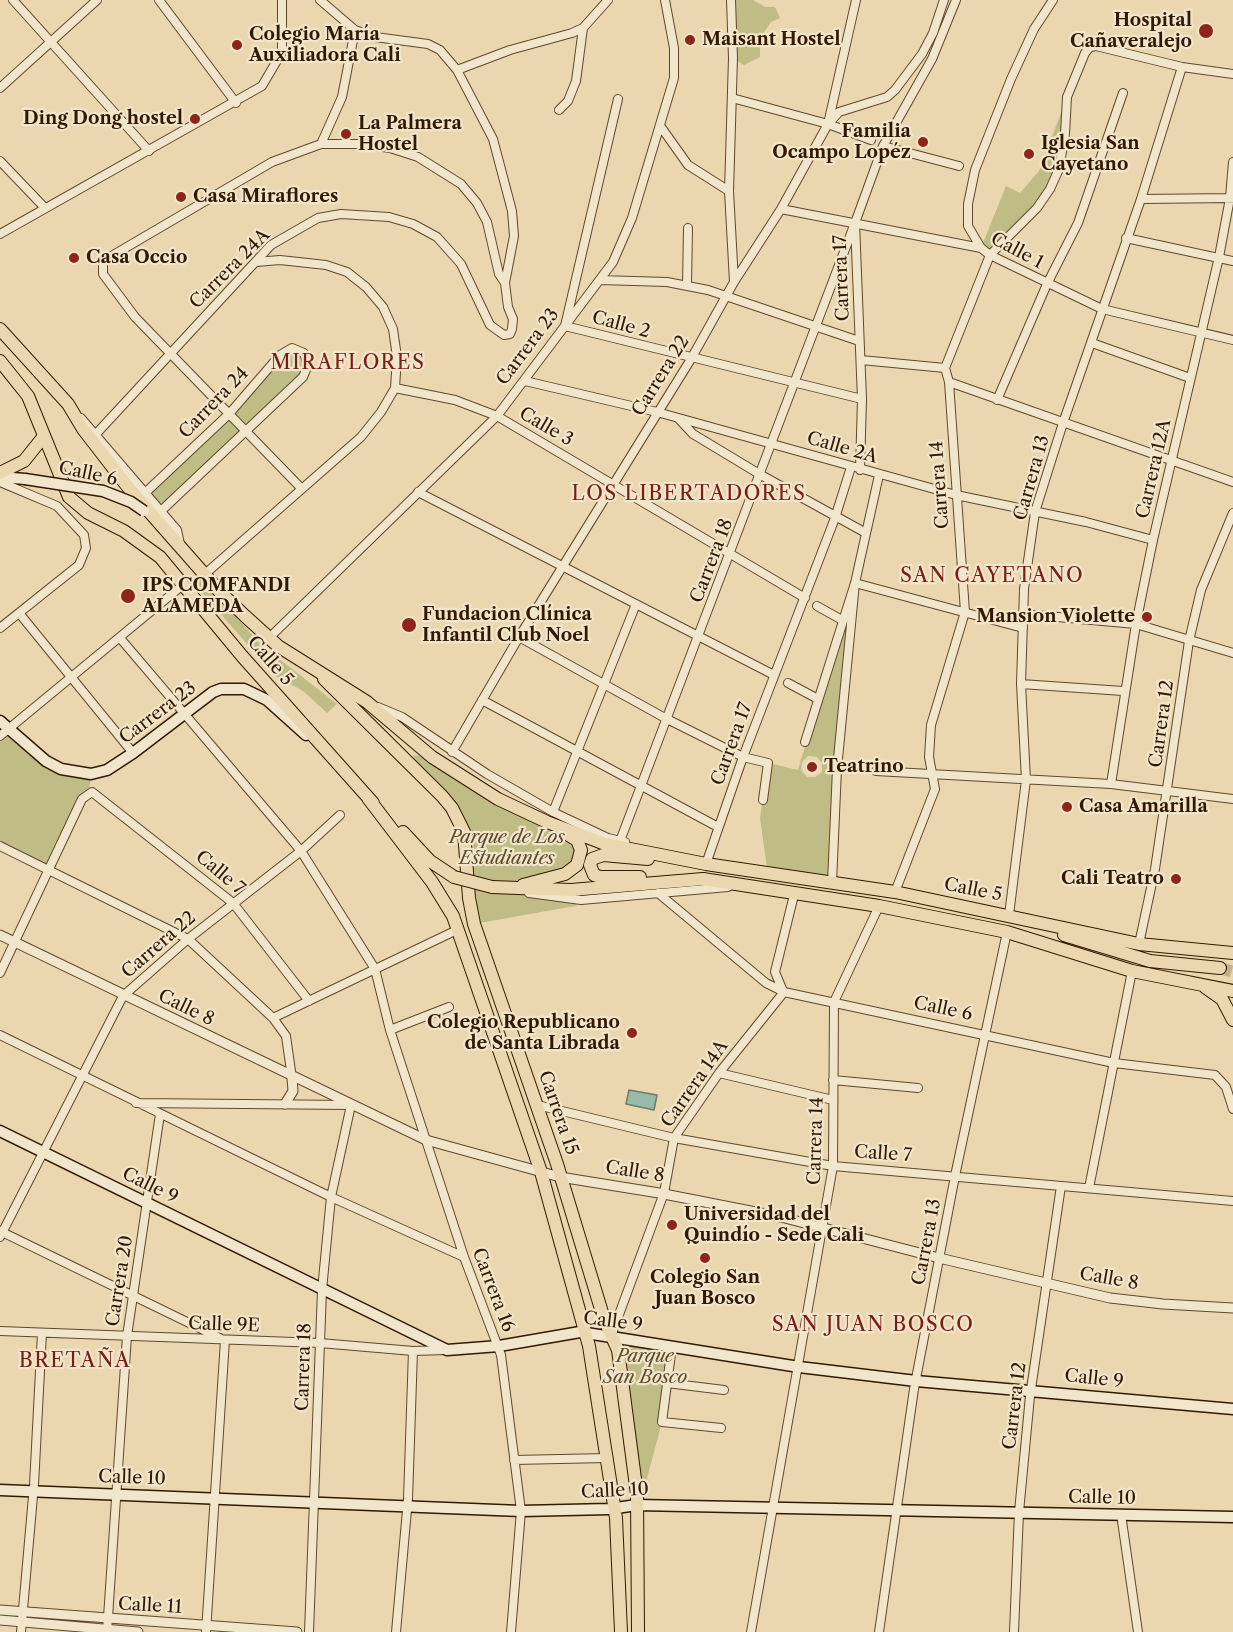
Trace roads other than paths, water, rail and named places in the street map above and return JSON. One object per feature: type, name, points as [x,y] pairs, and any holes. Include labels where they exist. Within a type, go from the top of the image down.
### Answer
[{"type":"main road","name":"Calle 5","points":[[0,329],[68,404],[82,429],[146,510],[161,518],[205,574],[269,638],[367,702],[432,757],[488,793],[605,844],[706,864],[895,892],[1139,944],[1233,953]]},
{"type":"main road","name":"Calle 5","points":[[0,361],[26,392],[69,497],[88,513],[124,531],[150,548],[184,584],[242,656],[368,798],[391,819],[415,847],[444,871],[492,887],[510,889],[571,890],[703,879],[794,895],[879,906],[1007,932],[1132,971],[1233,991]]},
{"type":"main road","points":[[0,475],[27,459],[44,436]]},
{"type":"main road","name":"Calle 6","points":[[0,475],[103,491],[146,510]]},
{"type":"main road","name":"Carrera 15","points":[[311,665],[421,773],[452,808],[459,820],[466,845],[469,898],[474,924],[561,1177],[611,1336],[618,1350],[637,1505],[638,1632]]},
{"type":"main road","name":"Carrera 23","points":[[3,729],[46,761],[61,769],[91,774],[107,770],[133,753],[221,689],[250,691],[267,700],[331,757]]},
{"type":"main road","name":"Carrera 15","points":[[368,798],[432,882],[459,929],[541,1172],[586,1332],[615,1508],[621,1632]]},
{"type":"main road","points":[[510,889],[565,874],[580,860],[581,850],[576,840],[545,817]]},
{"type":"main road","points":[[703,879],[600,877],[594,875],[590,865],[592,859],[603,855],[706,864]]},
{"type":"main road","points":[[1028,920],[1049,930],[1136,957],[1220,968]]},
{"type":"main road","points":[[1202,985],[1222,999],[1233,1020]]},
{"type":"main road","name":"Calle 9","points":[[0,1131],[447,1350],[499,1347],[586,1332],[799,1367],[916,1381],[1031,1389],[1233,1409]]},
{"type":"main road","name":"Calle 10","points":[[0,1490],[521,1511],[615,1508],[637,1505],[1233,1517]]},
{"type":"street","points":[[13,0],[149,151]]},
{"type":"street","points":[[0,88],[97,0]]},
{"type":"street","points":[[159,0],[236,103]]},
{"type":"street","points":[[0,234],[44,207],[236,103],[262,86],[282,52],[282,0]]},
{"type":"street","points":[[320,0],[355,30],[375,37],[428,44],[441,50],[457,70],[493,139],[512,211],[514,236],[505,283]]},
{"type":"street","points":[[457,70],[583,28],[608,0]]},
{"type":"street","name":"Carrera 23","points":[[269,638],[497,416],[600,280],[622,245],[662,127],[674,78],[675,62],[665,0]]},
{"type":"street","points":[[731,0],[732,98],[729,191],[734,282]]},
{"type":"street","name":"Carrera 22","points":[[452,752],[519,637],[690,359],[734,282],[781,209],[828,124],[856,0]]},
{"type":"street","points":[[828,124],[839,112],[887,97],[895,90],[922,54],[933,33],[944,0]]},
{"type":"street","name":"Carrera 17","points":[[860,470],[862,399],[855,223],[883,146],[932,59],[956,0]]},
{"type":"street","points":[[981,248],[969,226],[968,204],[975,170],[1011,79],[1035,29],[1053,0]]},
{"type":"street","points":[[559,110],[568,101],[576,81],[583,28]]},
{"type":"street","points":[[321,144],[342,98],[355,30]]},
{"type":"street","points":[[861,360],[945,368],[990,255],[1037,208],[1050,189],[1059,169],[1065,134],[1066,97],[1085,53],[1096,46],[1182,67],[1233,74]]},
{"type":"street","name":"Carrera 13","points":[[1009,915],[1026,780],[1021,684],[1025,580],[1035,512],[1063,423],[1141,198],[1182,67]]},
{"type":"street","points":[[997,400],[1047,284],[1087,201],[1123,93]]},
{"type":"street","points":[[732,98],[828,124],[871,140]]},
{"type":"street","name":"Calle 2","points":[[618,99],[565,326],[690,359],[862,399]]},
{"type":"street","points":[[662,127],[688,165],[729,191]]},
{"type":"street","points":[[302,489],[135,316],[116,293],[101,267],[103,261],[272,162],[321,144],[361,144],[390,148],[418,157],[461,184],[477,203],[488,222],[499,274],[505,283]]},
{"type":"street","points":[[883,146],[959,166]]},
{"type":"street","points":[[0,161],[44,207]]},
{"type":"street","name":"Carrera 12A","points":[[1111,784],[1123,691],[1136,624],[1153,540],[1219,257],[1231,198],[1233,162]]},
{"type":"street","points":[[1141,198],[1231,198]]},
{"type":"street","name":"Calle 1","points":[[781,209],[981,248],[990,255],[1047,284],[1102,309],[1233,340]]},
{"type":"street","name":"Carrera 24A","points":[[96,434],[271,245],[318,218],[341,214],[389,217],[413,224],[437,237],[461,264],[490,325],[504,335],[510,334],[513,319],[508,307],[505,283]]},
{"type":"street","name":"Carrera 18","points":[[620,841],[855,223]]},
{"type":"street","points":[[687,285],[688,228]]},
{"type":"street","points":[[1126,238],[1233,261]]},
{"type":"street","points":[[205,574],[361,437],[381,412],[395,388],[397,357],[393,329],[383,307],[366,287],[347,272],[326,265],[280,260],[256,262]]},
{"type":"street","points":[[600,280],[667,282],[687,285],[859,341]]},
{"type":"street","points":[[1092,343],[1190,378]]},
{"type":"street","name":"Carrera 24","points":[[145,493],[229,414],[285,350],[291,348],[304,353],[308,359],[307,372],[245,430],[161,518]]},
{"type":"street","name":"Carrera 14","points":[[895,892],[933,796],[935,774],[929,757],[931,725],[965,612],[949,382],[945,368]]},
{"type":"street","name":"Calle 2A","points":[[525,381],[657,412],[956,495],[1153,540]]},
{"type":"street","points":[[949,382],[1233,482]]},
{"type":"street","name":"Calle 3","points":[[395,388],[455,400],[497,416],[805,598]]},
{"type":"street","name":"Calle 5","points":[[68,404],[145,493],[161,518]]},
{"type":"street","points":[[679,419],[693,434],[760,475],[866,533]]},
{"type":"street","name":"Carrera 17","points":[[706,864],[743,757],[835,518],[851,467]]},
{"type":"street","points":[[832,883],[837,769],[855,584],[879,474]]},
{"type":"street","points":[[0,482],[57,506],[84,535],[86,548],[79,565],[0,628]]},
{"type":"street","points":[[418,492],[774,675]]},
{"type":"street","name":"Carrera 12","points":[[1139,944],[1155,869],[1189,641],[1201,590],[1233,513]]},
{"type":"street","points":[[3,729],[72,678],[184,584]]},
{"type":"street","points":[[855,584],[1023,628]]},
{"type":"street","points":[[805,742],[855,584]]},
{"type":"street","points":[[545,817],[578,752],[636,604]]},
{"type":"street","points":[[817,606],[842,620]]},
{"type":"street","points":[[19,613],[133,753]]},
{"type":"street","points":[[1024,614],[1136,624],[1233,653]]},
{"type":"street","points":[[519,637],[665,718],[743,757],[768,763],[763,800]]},
{"type":"street","name":"Carrera 16","points":[[120,638],[301,851],[375,969],[390,1030],[464,1257],[499,1347],[521,1511],[511,1632]]},
{"type":"street","points":[[788,683],[818,699]]},
{"type":"street","points":[[1021,684],[1123,691]]},
{"type":"street","points":[[482,700],[718,827]]},
{"type":"street","name":"Calle 5","points":[[367,702],[402,717],[545,817],[620,841],[690,855],[706,864]]},
{"type":"street","points":[[876,771],[1111,784],[1233,799]]},
{"type":"street","name":"Calle 7","points":[[48,869],[82,799],[90,792],[95,792],[233,903],[309,1001]]},
{"type":"street","name":"Carrera 22","points":[[1,1233],[84,1077],[123,996],[188,939],[301,851],[340,815]]},
{"type":"street","points":[[0,846],[188,939],[273,1018],[286,1036],[293,1091],[285,1104]]},
{"type":"street","points":[[0,973],[48,869]]},
{"type":"street","name":"Calle 5","points":[[510,889],[569,900],[748,887]]},
{"type":"street","name":"Calle 6","points":[[658,893],[766,983],[784,992],[1114,1063],[1215,1075],[1226,1087],[1233,1109]]},
{"type":"street","points":[[784,992],[775,972],[794,895]]},
{"type":"street","name":"Carrera 14","points":[[751,1632],[824,1228],[833,1166],[834,1002],[879,906]]},
{"type":"street","points":[[273,1018],[459,929]]},
{"type":"street","name":"Carrera 13","points":[[879,1632],[895,1510],[916,1381],[955,1176],[1007,932]]},
{"type":"street","name":"Calle 8","points":[[0,935],[292,1078],[426,1140],[561,1177],[664,1193],[824,1228],[1047,1284],[1121,1299],[1233,1308]]},
{"type":"street","points":[[1089,1188],[1132,971]]},
{"type":"street","name":"Carrera 14A","points":[[611,1336],[664,1193],[674,1138],[719,1073],[784,992]]},
{"type":"street","points":[[390,1030],[449,1007]]},
{"type":"street","points":[[0,1035],[331,1197],[464,1257]]},
{"type":"street","points":[[719,1073],[833,1100]]},
{"type":"street","points":[[833,1080],[918,1088]]},
{"type":"street","points":[[136,1103],[351,1105]]},
{"type":"street","name":"Carrera 18","points":[[309,1632],[322,1290],[331,1197],[351,1105]]},
{"type":"street","name":"Calle 7","points":[[537,1105],[674,1138],[833,1166],[1233,1201]]},
{"type":"street","name":"Carrera 20","points":[[108,1627],[127,1336],[160,1114]]},
{"type":"street","name":"Carrera 12","points":[[1014,1632],[1019,1512],[1031,1389],[1061,1185]]},
{"type":"street","points":[[1,1233],[225,1340],[207,1629]]},
{"type":"street","name":"Calle 9E","points":[[0,1331],[320,1343],[412,1351],[447,1350]]},
{"type":"street","points":[[23,1623],[34,1491],[42,1333]]},
{"type":"street","points":[[672,1347],[662,1422],[721,1428]]},
{"type":"street","points":[[396,1632],[407,1505],[412,1351]]},
{"type":"street","points":[[667,1383],[724,1390]]},
{"type":"street","points":[[514,1460],[607,1458]]},
{"type":"street","points":[[1121,1514],[1138,1632]]},
{"type":"street","name":"Calle 11","points":[[0,1610],[23,1623]]},
{"type":"street","name":"Calle 11","points":[[0,1620],[108,1627],[297,1632]]},
{"type":"street","name":"Calle 11","points":[[108,1627],[138,1632]]},
{"type":"tunnel","points":[[1220,968],[1233,972]]},
{"type":"place","name":"Hospital Cañaveralejo","points":[[1206,31]]},
{"type":"place","name":"Maisant Hostel","points":[[690,40]]},
{"type":"place","name":"Colegio María Auxiliadora Cali","points":[[237,45]]},
{"type":"place","name":"Ding Dong hostel","points":[[195,119]]},
{"type":"place","name":"La Palmera Hostel","points":[[346,134]]},
{"type":"place","name":"Familia Ocampo Lopéz","points":[[923,142]]},
{"type":"place","name":"Iglesia San Cayetano","points":[[1029,154]]},
{"type":"place","name":"Casa Miraflores","points":[[181,197]]},
{"type":"place","name":"Casa Occio","points":[[74,258]]},
{"type":"place","name":"IPS COMFANDI ALAMEDA","points":[[128,596]]},
{"type":"place","name":"Mansion Violette","points":[[1147,617]]},
{"type":"place","name":"Fundacion Clínica Infantil Club Noel","points":[[409,625]]},
{"type":"place","name":"Teatrino","points":[[812,767]]},
{"type":"place","name":"Casa Amarilla","points":[[1067,807]]},
{"type":"place","name":"Cali Teatro","points":[[1176,879]]},
{"type":"place","name":"Colegio Republicano de Santa Librada","points":[[632,1033]]},
{"type":"place","name":"Universidad del Quindío - Sede Cali","points":[[672,1225]]},
{"type":"place","name":"Colegio San Juan Bosco","points":[[705,1258]]},
{"type":"district","name":"MIRAFLORES","points":[[348,363]]},
{"type":"district","name":"LOS LIBERTADORES","points":[[689,494]]},
{"type":"district","name":"SAN CAYETANO","points":[[992,576]]},
{"type":"district","name":"SAN JUAN BOSCO","points":[[873,1325]]},
{"type":"district","name":"BRETAÑA","points":[[75,1361]]},
{"type":"park label","name":"Parque de Los Estudiantes","points":[[507,848]]},
{"type":"park label","name":"Parque San Bosco","points":[[645,1367]]}]
